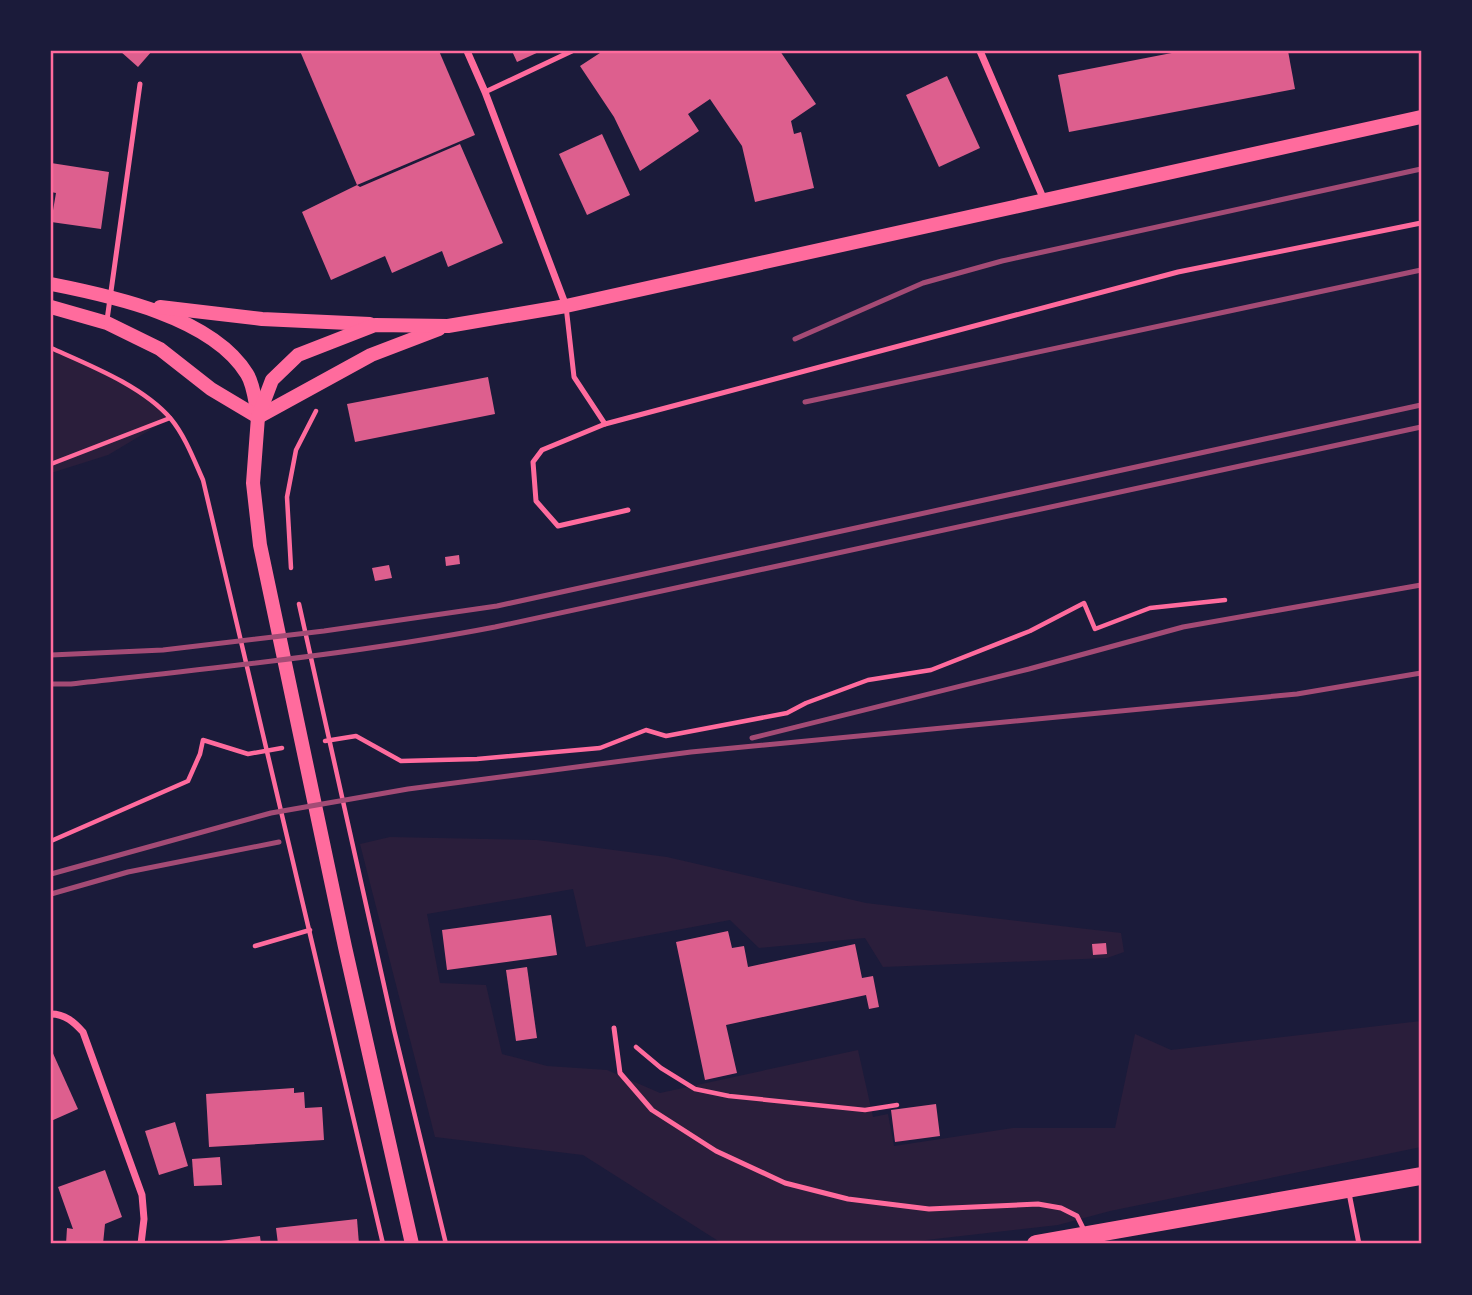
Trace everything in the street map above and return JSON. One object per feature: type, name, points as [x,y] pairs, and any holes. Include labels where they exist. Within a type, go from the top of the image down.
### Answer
[{"type":"main road","points":[[51,284],[137,304],[262,319],[448,326],[566,306],[1421,117]]},
{"type":"main road","points":[[137,304],[183,322],[210,338],[237,360],[249,376],[258,416],[253,483],[260,545],[342,935],[412,1244]]},
{"type":"main road","points":[[51,307],[107,323],[160,349],[211,389],[258,416]]},
{"type":"main road","points":[[258,416],[272,380],[299,355],[375,325]]},
{"type":"main road","points":[[258,416],[372,355],[448,326]]},
{"type":"main road","points":[[1036,1244],[1421,1177]]},
{"type":"street","points":[[467,51],[566,306]]},
{"type":"street","points":[[979,51],[1044,200]]},
{"type":"street","points":[[51,1014],[74,1021],[83,1032],[142,1195],[141,1244]]},
{"type":"lane","points":[[485,92],[572,51]]},
{"type":"lane","points":[[107,323],[140,84]]},
{"type":"lane","points":[[628,510],[558,526],[537,501],[533,463],[542,450],[606,424],[1178,272],[1421,223]]},
{"type":"lane","points":[[566,306],[575,377],[606,424]]},
{"type":"lane","points":[[614,1028],[620,1073],[652,1110],[716,1151],[785,1183],[848,1199],[929,1209],[1038,1204],[1061,1208],[1077,1216],[1086,1235]]},
{"type":"lane","points":[[1348,1190],[1359,1244]]},
{"type":"path","points":[[51,348],[111,375],[170,418],[204,480],[383,1244]]},
{"type":"path","points":[[293,580],[287,530],[287,497],[296,450],[319,406]]},
{"type":"path","points":[[51,464],[170,418]]},
{"type":"path","points":[[298,599],[385,990],[446,1244]]},
{"type":"path","points":[[356,736],[401,761],[477,760],[600,748],[646,730],[666,736],[787,713],[868,680],[931,670],[1030,631],[1084,603],[1095,629],[1150,608],[1226,600]]},
{"type":"path","points":[[51,841],[188,781],[203,740],[248,754]]},
{"type":"path","points":[[255,946],[310,930]]},
{"type":"path","points":[[614,1028],[662,1068],[695,1089],[729,1096],[865,1111],[897,1105]]},
{"type":"shaded area","points":[[51,348],[111,375],[170,418],[108,455],[51,473]]},
{"type":"shaded area","points":[[390,837],[537,840],[667,857],[866,903],[1121,933],[1124,952],[1107,958],[883,967],[865,938],[759,948],[730,920],[586,947],[573,889],[427,914],[440,983],[486,985],[502,1054],[547,1066],[607,1070],[660,1093],[858,1050],[873,1117],[888,1114],[894,1146],[1013,1128],[1115,1128],[1135,1034],[1171,1050],[1421,1021],[1421,1147],[1110,1211],[1058,1225],[891,1244],[723,1244],[583,1155],[435,1137],[360,844]]},
{"type":"building","points":[[120,51],[152,51],[138,67]]},
{"type":"building","points":[[300,51],[439,51],[475,135],[357,185]]},
{"type":"building","points":[[512,51],[541,51],[517,62]]},
{"type":"building","points":[[603,51],[780,51],[816,104],[791,121],[794,134],[801,132],[814,188],[755,202],[742,146],[710,99],[688,114],[699,131],[640,171],[614,117],[580,66]]},
{"type":"building","points":[[1182,51],[1288,51],[1295,89],[1069,132],[1058,75]]},
{"type":"building","points":[[947,76],[980,148],[939,167],[906,95]]},
{"type":"building","points":[[602,134],[630,195],[587,215],[559,154]]},
{"type":"building","points":[[460,144],[503,243],[448,267],[442,251],[392,273],[385,256],[331,280],[302,212],[357,185],[360,187]]},
{"type":"building","points":[[51,163],[109,172],[101,229],[51,222],[56,193],[51,192]]},
{"type":"building","points":[[488,377],[495,414],[355,442],[347,404]]},
{"type":"building","points":[[459,555],[460,564],[446,566],[445,557]]},
{"type":"building","points":[[389,565],[392,578],[375,581],[372,568]]},
{"type":"building","points":[[551,915],[557,955],[447,970],[442,930]]},
{"type":"building","points":[[728,931],[732,948],[744,946],[748,967],[855,944],[862,978],[873,976],[879,1007],[869,1009],[866,995],[726,1025],[737,1073],[705,1080],[676,942]]},
{"type":"building","points":[[1106,943],[1107,954],[1093,955],[1092,944]]},
{"type":"building","points":[[527,967],[537,1038],[516,1041],[506,970]]},
{"type":"building","points":[[51,1049],[78,1109],[51,1121]]},
{"type":"building","points":[[294,1088],[294,1093],[304,1092],[305,1108],[322,1107],[324,1140],[209,1147],[206,1094]]},
{"type":"building","points":[[936,1104],[940,1136],[895,1142],[891,1110]]},
{"type":"building","points":[[175,1122],[188,1166],[159,1175],[145,1131]]},
{"type":"building","points":[[220,1157],[222,1185],[194,1186],[192,1159]]},
{"type":"building","points":[[105,1170],[122,1217],[105,1224],[103,1244],[66,1244],[67,1228],[73,1229],[58,1187]]},
{"type":"building","points":[[357,1219],[359,1244],[278,1244],[276,1228]]},
{"type":"building","points":[[260,1236],[261,1244],[222,1244],[221,1241]]},
{"type":"railway","points":[[795,339],[923,283],[1002,261],[1421,169]]},
{"type":"railway","points":[[805,402],[1421,270]]},
{"type":"railway","points":[[51,655],[163,650],[324,631],[497,606],[1421,405]]},
{"type":"railway","points":[[51,684],[284,660],[442,637],[1421,427]]},
{"type":"railway","points":[[752,738],[1029,669],[1183,627],[1421,585]]},
{"type":"railway","points":[[51,874],[271,813],[408,789],[691,752],[1297,694],[1421,673]]},
{"type":"railway","points":[[51,894],[128,872],[279,842]]}]
